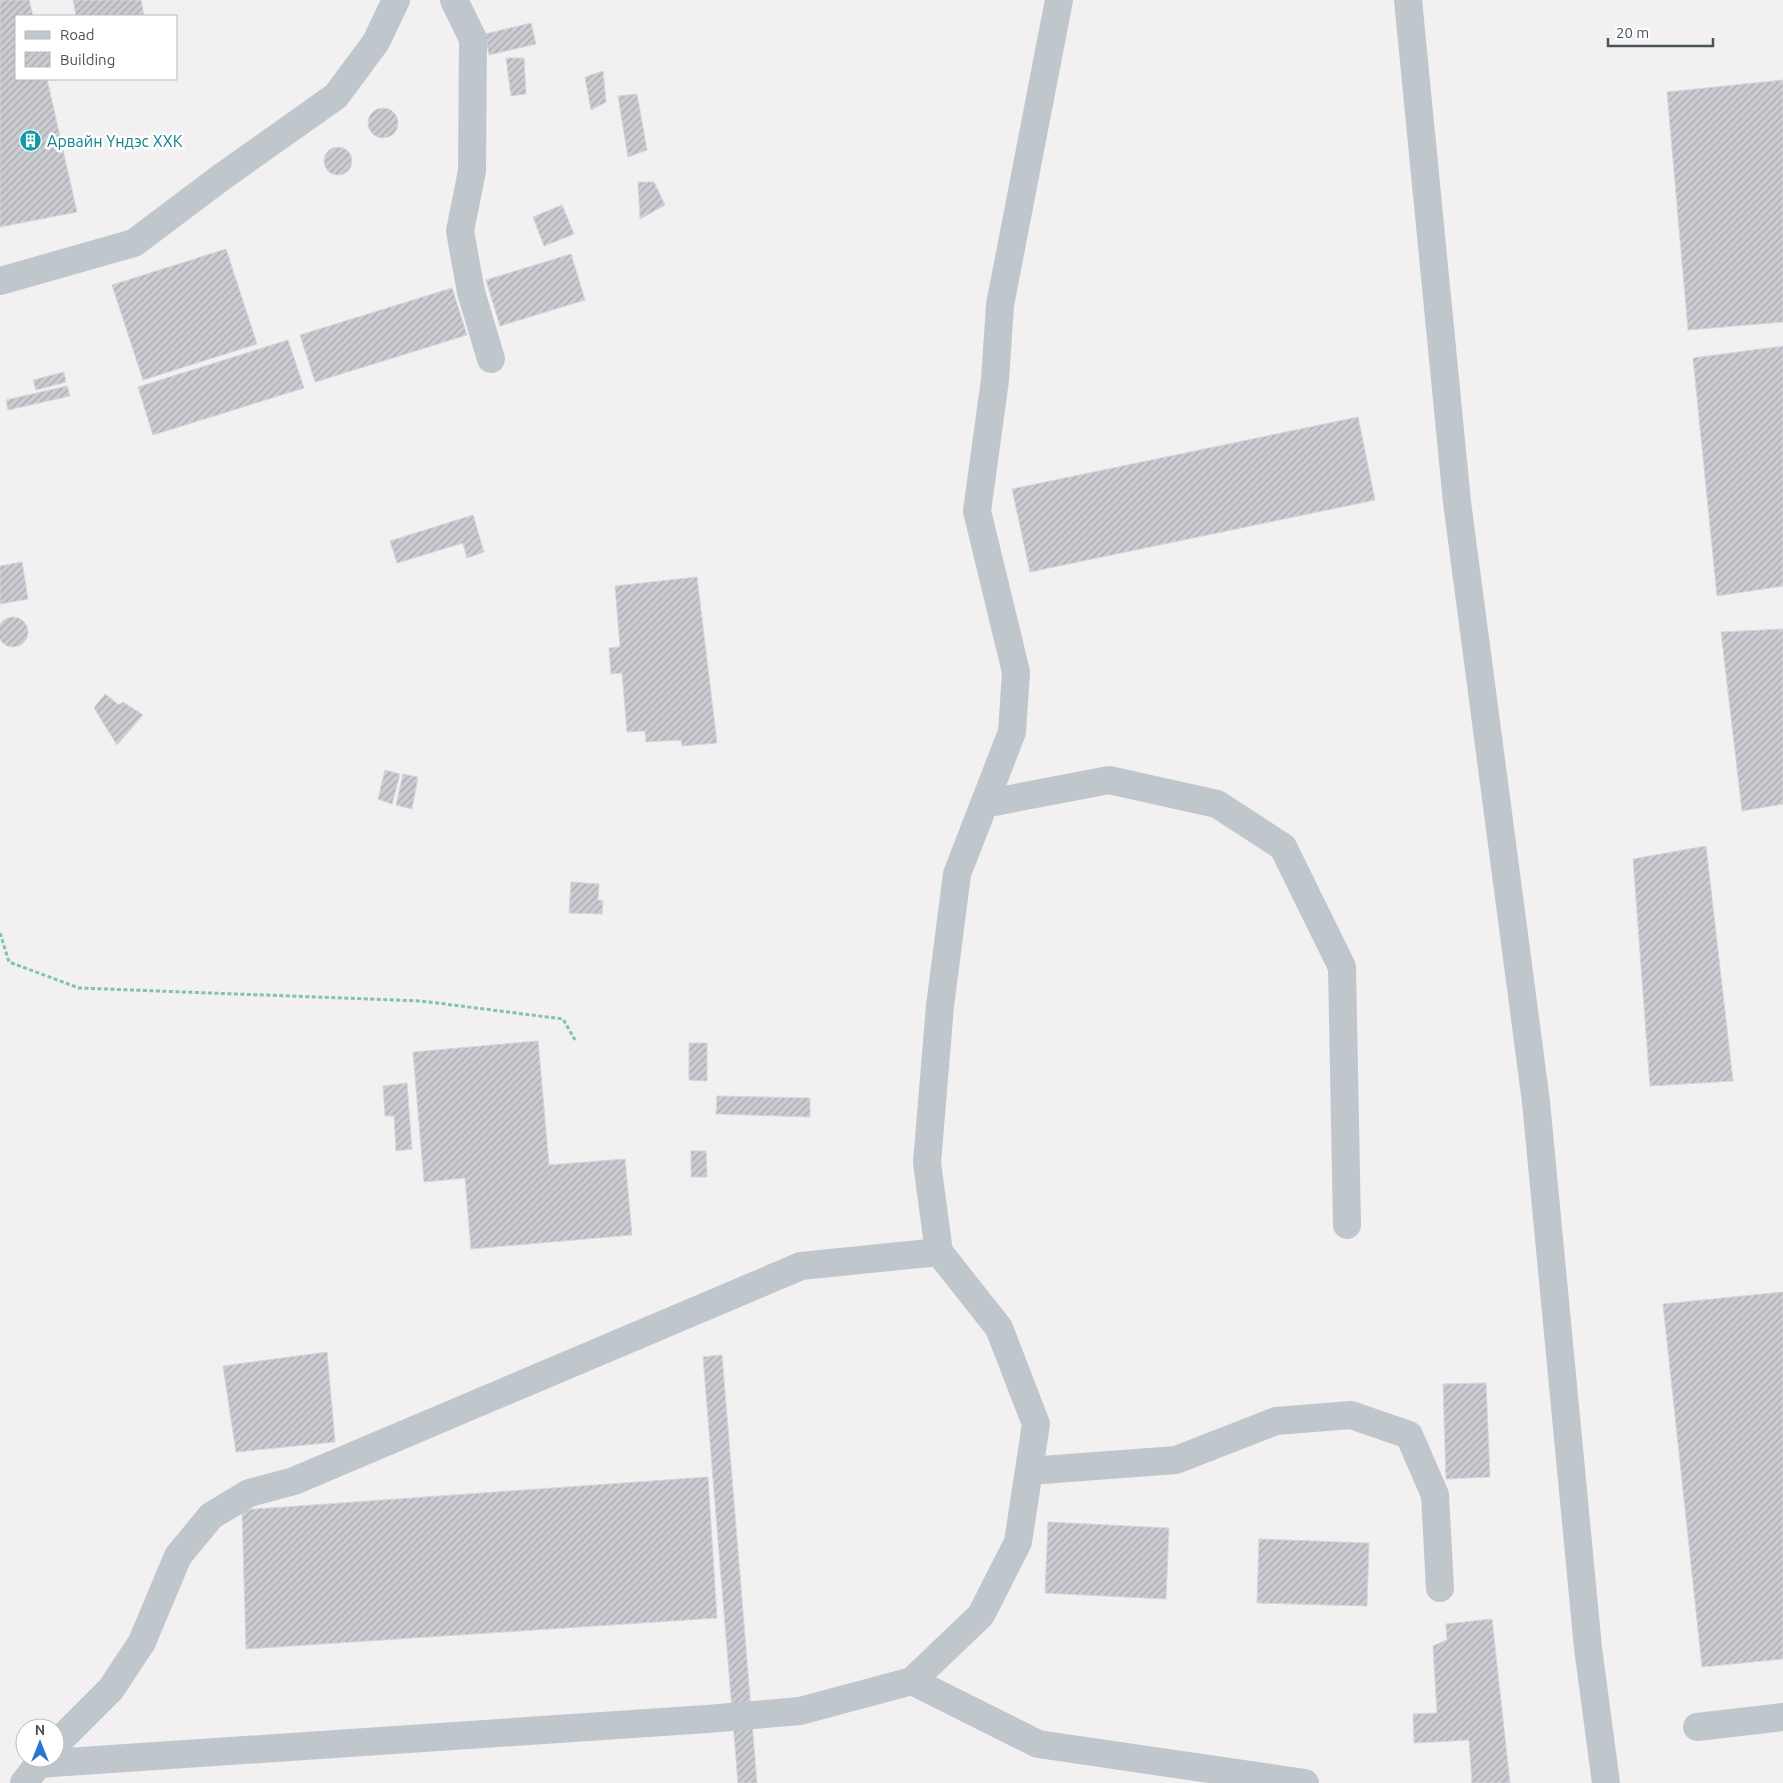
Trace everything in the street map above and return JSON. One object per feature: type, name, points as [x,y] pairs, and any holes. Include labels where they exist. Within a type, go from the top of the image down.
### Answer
[{"type":"street","points":[[0,281],[134,243],[219,179],[336,96],[376,42],[396,0]]},
{"type":"street","points":[[454,0],[473,39],[472,171],[460,232],[471,292],[491,359]]},
{"type":"street","points":[[65,1760],[707,1719],[800,1711],[912,1681],[981,1615],[1018,1542],[1036,1424],[999,1328],[939,1252],[927,1163],[940,1006],[957,874],[1012,732],[1016,672],[977,511],[995,380],[1000,304],[1059,0]]},
{"type":"street","points":[[1408,0],[1457,502],[1536,1102],[1588,1648],[1606,1783]]},
{"type":"street","points":[[984,804],[1109,780],[1217,804],[1283,847],[1342,967],[1347,1225]]},
{"type":"street","points":[[65,1736],[111,1689],[142,1642],[178,1556],[211,1516],[249,1492],[294,1481],[801,1266],[939,1252]]},
{"type":"street","points":[[1029,1471],[1176,1460],[1276,1421],[1351,1415],[1409,1435],[1435,1495],[1440,1588]]},
{"type":"street","points":[[912,1681],[1038,1744],[1305,1783]]},
{"type":"street","points":[[1697,1727],[1783,1717]]},
{"type":"path","points":[[0,933],[9,962],[79,988],[421,1001],[563,1019],[575,1040]]},
{"type":"building","name":"Арвайн Үндэс ХХК","points":[[0,0],[29,0],[33,15],[15,15],[15,80],[47,80],[77,212],[0,227]]},
{"type":"building","points":[[73,0],[141,0],[144,15],[76,15]]},
{"type":"building","points":[[531,23],[536,44],[489,55],[485,34]]},
{"type":"building","points":[[506,58],[524,58],[526,94],[511,96]]},
{"type":"building","points":[[603,71],[606,102],[591,110],[585,77]]},
{"type":"building","points":[[1783,80],[1783,322],[1688,330],[1667,92]]},
{"type":"building","points":[[637,94],[647,150],[628,157],[618,96]]},
{"type":"building","points":[[383,108],[394,112],[398,123],[394,134],[383,138],[372,134],[368,123],[372,112]]},
{"type":"building","points":[[338,147],[348,151],[352,161],[348,171],[338,175],[328,171],[324,161],[328,151]]},
{"type":"building","points":[[638,182],[654,182],[665,205],[640,219]]},
{"type":"building","points":[[562,205],[574,234],[544,246],[533,217]]},
{"type":"building","points":[[226,249],[257,344],[143,380],[112,285]]},
{"type":"building","points":[[571,254],[585,300],[500,326],[486,280]]},
{"type":"building","points":[[452,288],[467,335],[315,382],[300,335]]},
{"type":"building","points":[[288,340],[304,388],[153,435],[138,387]]},
{"type":"building","points":[[1783,346],[1783,586],[1717,596],[1693,358]]},
{"type":"building","points":[[64,372],[66,382],[36,390],[33,380]]},
{"type":"building","points":[[67,386],[70,396],[8,410],[6,400]]},
{"type":"building","points":[[1358,417],[1375,500],[1030,572],[1012,489]]},
{"type":"building","points":[[473,515],[484,552],[467,558],[463,543],[397,563],[390,541]]},
{"type":"building","points":[[22,562],[28,599],[0,604],[0,566]]},
{"type":"building","points":[[697,577],[717,743],[682,746],[681,740],[646,742],[645,731],[627,732],[622,673],[611,674],[609,648],[620,647],[615,586]]},
{"type":"building","points":[[7,618],[19,618],[27,626],[27,638],[19,646],[7,646],[-1,638],[-1,626]]},
{"type":"building","points":[[1783,629],[1783,804],[1742,811],[1721,632]]},
{"type":"building","points":[[105,694],[119,705],[123,702],[143,715],[117,745],[94,708]]},
{"type":"building","points":[[385,770],[400,774],[392,804],[378,799]]},
{"type":"building","points":[[403,774],[418,777],[412,809],[396,805]]},
{"type":"building","points":[[1706,846],[1733,1081],[1650,1086],[1633,859]]},
{"type":"building","points":[[571,882],[599,884],[598,900],[603,901],[602,914],[569,913]]},
{"type":"building","points":[[538,1041],[549,1165],[625,1159],[632,1235],[471,1249],[465,1178],[424,1182],[413,1052]]},
{"type":"building","points":[[689,1043],[707,1043],[707,1081],[689,1080]]},
{"type":"building","points":[[407,1083],[412,1149],[396,1151],[394,1116],[385,1116],[383,1086]]},
{"type":"building","points":[[717,1096],[810,1098],[810,1117],[716,1114]]},
{"type":"building","points":[[691,1151],[706,1151],[707,1177],[691,1177]]},
{"type":"building","points":[[1783,1292],[1783,1659],[1702,1667],[1663,1304]]},
{"type":"building","points":[[327,1352],[335,1442],[236,1452],[223,1366]]},
{"type":"building","points":[[722,1355],[757,1783],[738,1783],[703,1357]]},
{"type":"building","points":[[1486,1383],[1490,1477],[1446,1479],[1443,1384]]},
{"type":"building","points":[[708,1477],[717,1618],[246,1649],[242,1510]]},
{"type":"building","points":[[1048,1522],[1169,1528],[1166,1599],[1045,1593]]},
{"type":"building","points":[[1259,1539],[1369,1543],[1367,1606],[1257,1603]]},
{"type":"building","points":[[1492,1619],[1510,1783],[1472,1783],[1469,1740],[1414,1743],[1413,1714],[1437,1713],[1433,1646],[1447,1640],[1446,1624]]},
{"type":"place","name":"Арвайн Үндэс ХХК","points":[[31,141]]}]
